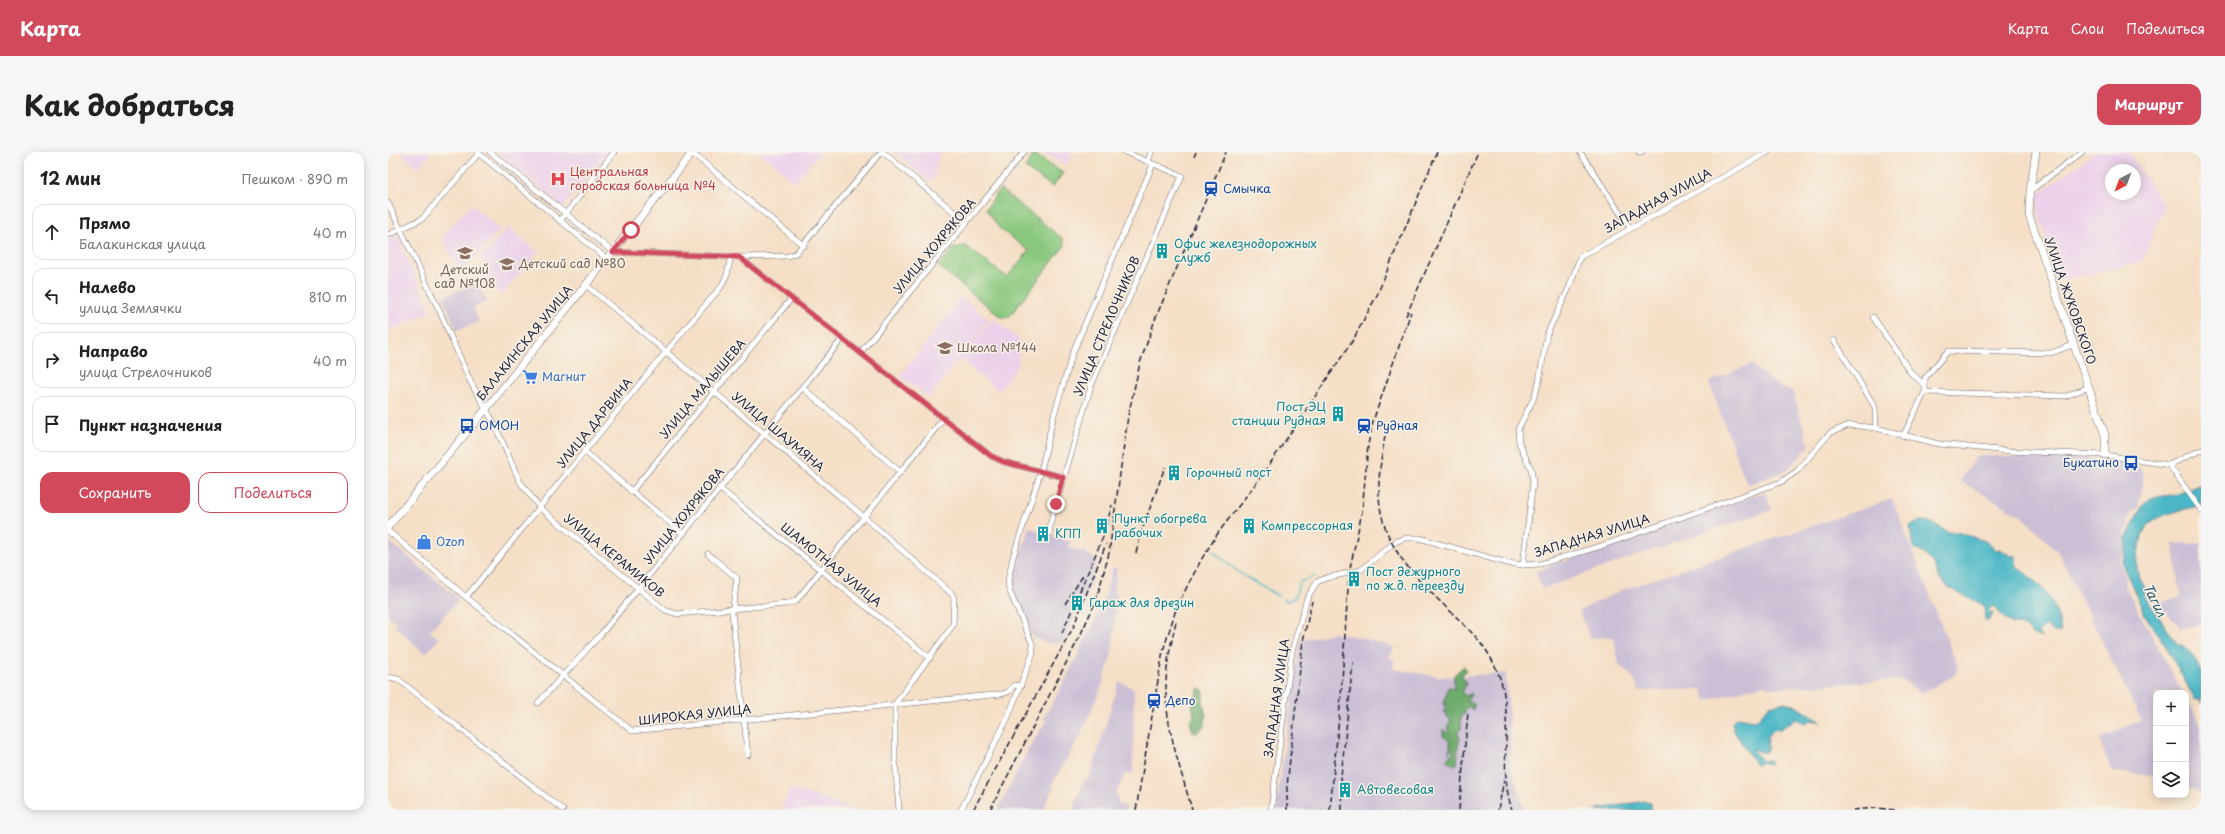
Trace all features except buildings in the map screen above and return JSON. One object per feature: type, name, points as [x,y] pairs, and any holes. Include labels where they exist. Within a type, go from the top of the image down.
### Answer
[{"type":"main road","name":"БАЛАКИНСКАЯ УЛИЦА","points":[[388,527],[486,409],[692,152]]},
{"type":"main road","name":"УЛИЦА ЖУКОВСКОГО","points":[[2036,152],[2030,191],[2029,215],[2073,345],[2106,435],[2105,455]]},
{"type":"street","points":[[388,235],[422,219],[479,152],[607,259]]},
{"type":"street","points":[[490,152],[613,252],[739,257],[788,256],[796,253],[804,246],[882,152],[967,223]]},
{"type":"street","points":[[560,221],[614,152]]},
{"type":"street","points":[[692,152],[804,246]]},
{"type":"street","name":"УЛИЦА ХОХРЯКОВА","points":[[860,353],[1024,152]]},
{"type":"street","points":[[1125,152],[1150,163]]},
{"type":"street","points":[[961,810],[1022,686],[1034,648],[1011,596],[1008,581],[1020,535],[1041,471],[1053,418],[1078,339],[1150,163],[1151,152]]},
{"type":"street","points":[[1580,152],[1630,228]]},
{"type":"street","name":"ЗАПАДНАЯ УЛИЦА","points":[[1523,565],[1533,482],[1531,469],[1519,444],[1518,429],[1533,400],[1539,382],[1547,334],[1569,288],[1580,257],[1768,152]]},
{"type":"street","points":[[2030,191],[2082,152]]},
{"type":"street","name":"УЛИЦА СТРЕЛОЧНИКОВ","points":[[1049,534],[1063,477],[1090,386],[1182,176],[1150,163]]},
{"type":"street","name":"УЛИЦА КЕРАМИКОВ","points":[[388,204],[440,312],[470,381],[486,409],[520,482],[540,508],[665,610],[676,614],[786,604],[796,601],[899,471],[944,418]]},
{"type":"street","name":"УЛИЦА ДАРВИНА","points":[[466,597],[540,508],[665,351],[721,287],[727,275],[731,256]]},
{"type":"street","points":[[739,257],[994,458],[1063,477]]},
{"type":"street","name":"УЛИЦА ШАУМЯНА","points":[[586,285],[863,516],[951,592],[954,598],[953,625],[930,658]]},
{"type":"street","name":"УЛИЦА МАЛЫШЕВА","points":[[631,492],[791,299]]},
{"type":"street","points":[[1874,317],[1911,373],[1925,385]]},
{"type":"street","name":"УЛИЦА ХОХРЯКОВА","points":[[538,703],[638,589],[763,433],[842,339]]},
{"type":"street","points":[[1834,340],[1871,400],[1876,413],[1876,428]]},
{"type":"street","points":[[1903,436],[1925,392],[1925,378],[1948,351],[2051,353],[2073,345]]},
{"type":"street","points":[[802,387],[899,471]]},
{"type":"street","points":[[1925,392],[2066,396],[2089,387]]},
{"type":"street","name":"ЗАПАДНАЯ УЛИЦА","points":[[1271,810],[1292,651],[1307,598],[1314,584],[1326,578],[1361,570],[1395,542],[1406,538],[1419,538],[1523,565],[1540,564],[1601,546],[1770,487],[1786,480],[1797,471],[1824,438],[1835,429],[1848,425],[1876,428],[1938,444],[1974,448],[2105,455],[2169,465]]},
{"type":"street","points":[[2201,450],[2169,465],[2180,478],[2201,510]]},
{"type":"street","points":[[584,451],[631,492],[683,534]]},
{"type":"street","name":"ШАМОТНАЯ УЛИЦА","points":[[719,488],[930,658]]},
{"type":"street","name":"ШИРОКАЯ УЛИЦА","points":[[388,531],[466,597],[632,731],[1002,694],[1008,692],[1014,685],[1022,686]]},
{"type":"street","points":[[708,554],[737,578],[733,608],[748,755]]},
{"type":"street","points":[[899,810],[895,759],[895,704],[930,658]]},
{"type":"street","points":[[388,677],[398,679],[563,810]]},
{"type":"shaded area","points":[[401,152],[431,152],[418,169]]},
{"type":"shaded area","name":"Центральная городская больница №4","points":[[497,152],[608,152],[563,207]]},
{"type":"shaded area","points":[[760,152],[820,152],[795,182]]},
{"type":"shaded area","points":[[895,152],[943,152],[936,161],[939,164],[934,169],[937,172],[930,183]]},
{"type":"shaded area","points":[[1041,152],[1072,152],[1067,165]]},
{"type":"shaded area","points":[[2096,152],[2128,152],[2136,164],[2105,164],[2105,200],[2141,200],[2141,171],[2164,205],[2142,262],[2061,280],[2037,211],[2038,194]]},
{"type":"shaded area","name":"Детский сад №108","points":[[471,205],[500,229],[466,268],[459,272],[442,237]]},
{"type":"shaded area","name":"Детский сад №80","points":[[508,227],[538,252],[502,295],[482,279],[491,268],[480,259]]},
{"type":"shaded area","points":[[397,236],[431,312],[388,331],[388,240]]},
{"type":"shaded area","points":[[477,282],[487,301],[473,308],[479,322],[457,330],[443,297]]},
{"type":"shaded area","points":[[961,297],[989,320],[965,352],[993,319],[1019,339],[1018,365],[999,391],[959,359],[929,398],[900,376]]},
{"type":"shaded area","points":[[1751,364],[1779,387],[1793,391],[1809,446],[1786,471],[1747,485],[1709,382]]},
{"type":"shaded area","points":[[1979,456],[2098,459],[2140,468],[2144,473],[2138,509],[2132,511],[2125,534],[2124,554],[2119,561],[2126,576],[2125,586],[2181,690],[2153,690],[2153,776],[2112,772],[2099,739],[2141,720],[2058,552],[2023,517],[1960,481],[1975,458]]},
{"type":"shaded area","points":[[1765,492],[1772,510],[1673,543],[1661,549],[1660,547],[1542,589],[1536,571]]},
{"type":"shaded area","points":[[1892,499],[1958,667],[1954,676],[1921,693],[1903,680],[1773,688],[1763,685],[1706,701],[1702,689],[1639,691],[1633,677],[1619,665],[1614,637],[1590,638],[1579,611],[1622,590]]},
{"type":"shaded area","points":[[1029,527],[1070,542],[1069,548],[1084,552],[1097,560],[1091,575],[1093,576],[1065,639],[1060,643],[1048,643],[1033,637],[1012,592],[1011,586]]},
{"type":"shaded area","points":[[390,542],[459,599],[430,631],[439,639],[425,654],[395,626],[397,623],[388,615],[388,545]]},
{"type":"shaded area","points":[[2201,543],[2201,624],[2180,629],[2177,623],[2156,603],[2181,597],[2173,544]]},
{"type":"shaded area","points":[[1113,567],[1117,568],[1113,593],[1117,594],[1112,653],[1103,684],[1080,736],[1052,785],[1054,787],[1043,810],[998,810],[1030,746],[1046,721],[1043,719],[1064,682],[1091,628],[1104,599]]},
{"type":"shaded area","points":[[1332,633],[1353,636],[1395,647],[1389,658],[1394,659],[1393,669],[1442,677],[1506,673],[1509,713],[1510,766],[1525,810],[1276,810],[1300,641]]},
{"type":"shaded area","points":[[1119,682],[1134,688],[1133,774],[1125,774],[1116,794],[1119,804],[1126,807],[1126,810],[1073,810],[1085,778],[1089,779]]},
{"type":"shaded area","points":[[2189,703],[2201,725],[2201,793],[2189,786]]},
{"type":"shaded area","points":[[789,788],[855,810],[782,810]]},
{"type":"green space","points":[[1034,154],[1063,173],[1053,187],[1025,168]]},
{"type":"green space","points":[[1000,189],[1063,239],[1065,245],[1009,317],[1001,317],[938,266],[954,248],[965,246],[1007,277],[1029,251],[999,228],[986,209]]},
{"type":"green space","points":[[1464,666],[1466,670],[1461,677],[1464,678],[1466,684],[1462,693],[1466,696],[1472,693],[1466,701],[1474,703],[1474,708],[1471,710],[1472,707],[1468,707],[1464,711],[1466,713],[1461,716],[1461,728],[1458,734],[1460,739],[1457,764],[1454,765],[1446,760],[1454,751],[1452,749],[1448,753],[1450,749],[1450,741],[1443,736],[1443,729],[1446,733],[1449,732],[1447,728],[1451,720],[1445,715],[1447,711],[1443,712],[1448,704],[1443,706],[1448,687],[1456,688],[1454,686],[1454,675]]},
{"type":"green space","points":[[1199,688],[1204,691],[1203,703],[1206,718],[1202,728],[1197,733],[1192,731],[1190,722],[1194,716],[1192,706]]},
{"type":"water","points":[[2201,484],[2201,505],[2161,517],[2148,526],[2142,535],[2137,569],[2145,587],[2142,589],[2144,595],[2178,645],[2189,651],[2201,672],[2201,704],[2200,699],[2195,700],[2167,648],[2145,615],[2122,563],[2125,555],[2126,538],[2143,505],[2151,498],[2178,494]]},
{"type":"water","points":[[1920,521],[1928,521],[1948,532],[1957,532],[1985,541],[1996,550],[2000,549],[2011,556],[2016,556],[2017,567],[2041,587],[2052,603],[2056,611],[2061,632],[2054,632],[2046,625],[2038,633],[2042,638],[2032,634],[2025,627],[2011,623],[1992,606],[1988,611],[1991,614],[1993,612],[1990,620],[1985,620],[1984,605],[1947,586],[1939,578],[1936,569],[1929,559],[1920,551],[1913,548],[1910,527]]},
{"type":"water","points":[[1785,702],[1796,706],[1822,722],[1811,720],[1805,723],[1796,719],[1780,729],[1773,730],[1768,736],[1767,751],[1765,753],[1752,750],[1763,761],[1769,760],[1771,763],[1769,764],[1762,762],[1756,765],[1734,731],[1732,722],[1737,717],[1754,720],[1759,718],[1770,705]]},
{"type":"water","points":[[1645,801],[1651,802],[1651,810],[1593,810]]},
{"type":"waterway","points":[[1213,551],[1241,574],[1278,596]]},
{"type":"waterway","points":[[1309,579],[1312,576],[1315,577]]},
{"type":"waterway","points":[[1283,599],[1287,601],[1295,597],[1300,582],[1305,580]]},
{"type":"railway","points":[[1194,157],[1196,152]]},
{"type":"railway","points":[[990,810],[1078,640],[1096,601],[1109,553],[1128,416],[1140,363],[1156,317],[1226,152]]},
{"type":"railway","points":[[1136,810],[1163,651],[1177,606],[1201,560],[1218,533],[1263,474],[1353,340],[1377,295],[1437,152]]},
{"type":"railway","points":[[1406,316],[1478,152]]},
{"type":"railway","points":[[1330,810],[1341,696],[1349,573],[1362,512],[1368,445],[1373,421],[1411,312]]},
{"type":"railway","points":[[1385,436],[1380,472],[1379,494],[1382,518],[1390,539],[1402,559],[1416,576],[1481,643],[1494,665],[1502,686],[1506,706],[1505,767],[1507,788],[1512,810]]},
{"type":"railway","points":[[1136,553],[1143,527],[1165,467]]},
{"type":"railway","points":[[1062,633],[1103,537],[1112,505]]},
{"type":"railway","points":[[973,810],[1073,628],[1106,544]]},
{"type":"railway","points":[[1065,604],[1084,574]]},
{"type":"railway","points":[[1287,810],[1287,786],[1303,641],[1312,601]]},
{"type":"railway","points":[[1176,622],[1167,670],[1166,701],[1174,748],[1192,810]]},
{"type":"railway","points":[[1342,810],[1341,777],[1353,662]]},
{"type":"railway","points":[[1459,810],[1468,713]]},
{"type":"railway","points":[[1498,810],[1504,780]]},
{"type":"railway","points":[[1853,810],[1877,808],[1896,810]]},
{"type":"place","name":"Центральная городская больница №4","points":[[558,179]]},
{"type":"place","name":"Смычка","points":[[1211,189]]},
{"type":"place","name":"Офис железнодорожных служб","points":[[1162,251]]},
{"type":"place","name":"Детский сад №108","points":[[465,253]]},
{"type":"place","name":"Детский сад №80","points":[[507,264]]},
{"type":"place","name":"Школа №144","points":[[945,348]]},
{"type":"place","name":"Магнит","points":[[530,377]]},
{"type":"place","name":"Пост ЭЦ станции Рудная","points":[[1338,414]]},
{"type":"place","name":"ОМОН","points":[[467,426]]},
{"type":"place","name":"Рудная","points":[[1364,426]]},
{"type":"place","name":"Букатино","points":[[2131,463]]},
{"type":"place","name":"Горочный пост","points":[[1174,473]]},
{"type":"place","name":"Пункт обогрева рабочих","points":[[1102,526]]},
{"type":"place","name":"Компрессорная","points":[[1249,526]]},
{"type":"place","name":"КПП","points":[[1043,534]]},
{"type":"place","name":"Ozon","points":[[424,542]]},
{"type":"place","name":"Пост дежурного по ж.д. переезду","points":[[1354,579]]},
{"type":"place","name":"Гараж для дрезин","points":[[1077,603]]},
{"type":"place","name":"Депо","points":[[1154,701]]},
{"type":"place","name":"Автовесовая","points":[[1345,790]]},
{"type":"route","points":[[631,230],[613,252],[739,257],[991,456],[1004,462],[1063,477],[1056,504]]},
{"type":"water label","name":"Тагил","points":[[2155,600]]}]
